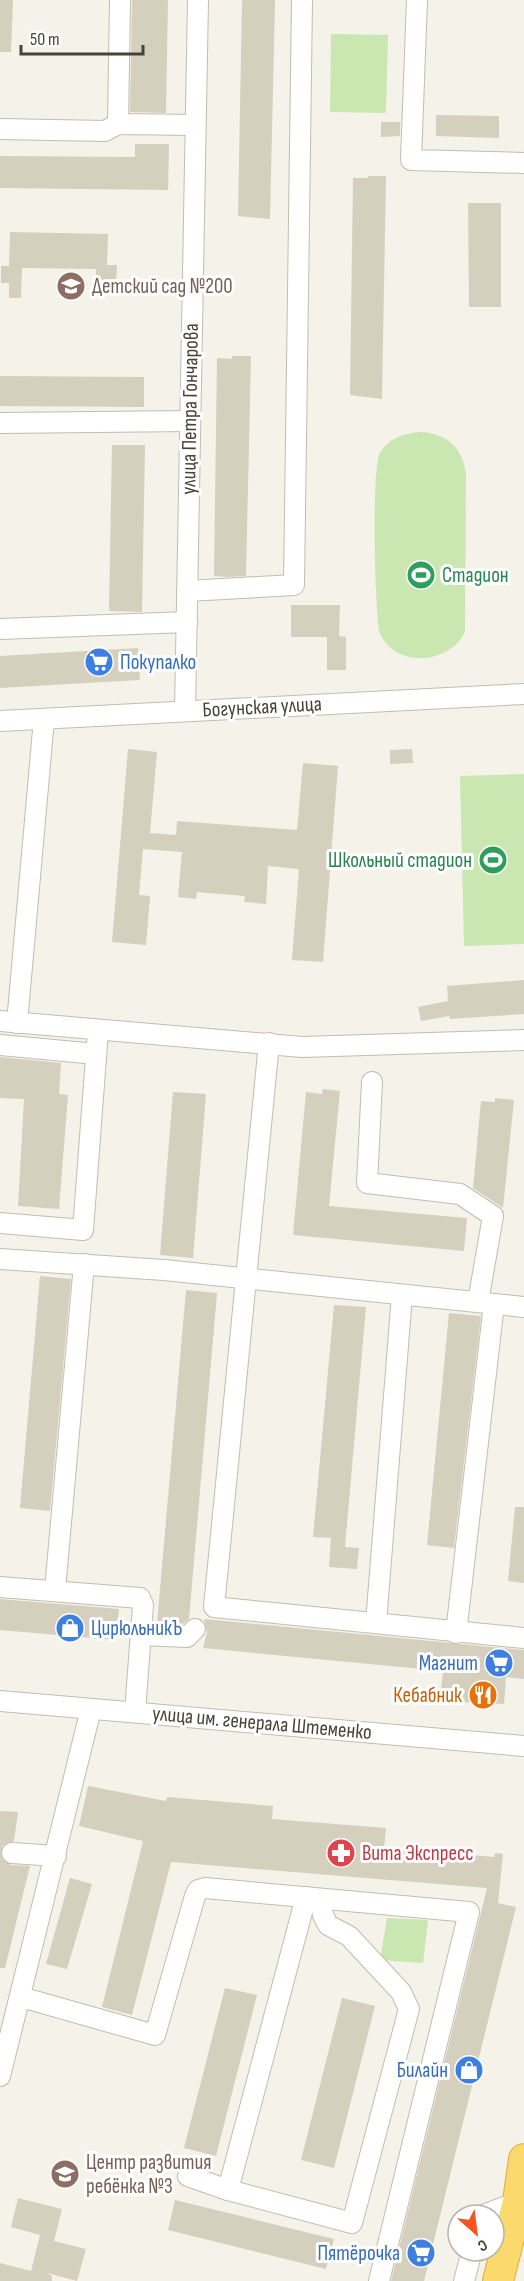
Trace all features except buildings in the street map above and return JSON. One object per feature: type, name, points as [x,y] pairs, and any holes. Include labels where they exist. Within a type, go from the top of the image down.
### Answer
[{"type":"highway","points":[[498,2281],[518,2202],[524,2159]]},
{"type":"highway","points":[[514,2281],[524,2244]]},
{"type":"street","points":[[118,124],[120,0]]},
{"type":"street","name":"улица Петра Гончарова","points":[[185,711],[198,0]]},
{"type":"street","points":[[187,591],[294,585],[302,0]]},
{"type":"street","points":[[417,0],[411,160],[524,163]]},
{"type":"street","points":[[0,129],[105,131],[118,124],[195,125]]},
{"type":"street","points":[[0,423],[189,421]]},
{"type":"street","points":[[0,629],[187,622]]},
{"type":"street","name":"Богунская улица","points":[[0,721],[524,694]]},
{"type":"street","points":[[44,719],[9,1022],[302,1047],[524,1040]]},
{"type":"street","points":[[0,1223],[83,1230],[98,1031]]},
{"type":"street","points":[[142,1635],[187,1636],[214,1607],[269,1044]]},
{"type":"street","points":[[0,1045],[96,1054]]},
{"type":"street","points":[[372,1082],[367,1183],[460,1194],[493,1216],[456,1633]]},
{"type":"street","points":[[0,1259],[245,1278],[524,1307]]},
{"type":"street","points":[[55,1590],[84,1264]]},
{"type":"street","points":[[376,1623],[402,1295]]},
{"type":"street","points":[[0,1587],[140,1598],[143,1605],[142,1635],[135,1712]]},
{"type":"street","points":[[214,1607],[524,1638]]},
{"type":"street","name":"улица им. генерала Штеменко","points":[[0,1701],[524,1746]]},
{"type":"street","points":[[0,2076],[91,1709]]},
{"type":"street","points":[[12,1853],[56,1856]]},
{"type":"street","points":[[21,1997],[155,2035],[198,1890],[204,1888],[469,1912],[379,2281]]},
{"type":"street","points":[[188,2176],[228,2190],[352,2223],[409,2008],[401,1992],[349,1936],[328,1925],[313,1898]]},
{"type":"street","points":[[228,2190],[313,1898]]},
{"type":"street","points":[[506,2206],[518,2202]]},
{"type":"street","points":[[464,2281],[469,2263]]},
{"type":"green space","points":[[331,34],[388,35],[386,113],[330,112]]},
{"type":"green space","name":"Стадион","points":[[419,432],[438,436],[453,444],[462,458],[466,477],[465,632],[457,643],[446,651],[421,658],[408,657],[396,652],[386,643],[379,631],[375,539],[375,485],[380,453],[392,440]]},
{"type":"green space","name":"Школьный стадион","points":[[524,774],[524,944],[464,946],[460,776]]},
{"type":"green space","points":[[387,1918],[428,1920],[423,1963],[380,1960]]},
{"type":"place","name":"Детский сад №200","points":[[71,286]]},
{"type":"place","name":"Стадион","points":[[421,575]]},
{"type":"place","name":"Покупалко","points":[[99,662]]},
{"type":"place","name":"Школьный стадион","points":[[493,860]]},
{"type":"place","name":"ЦирюльникЪ","points":[[70,1628]]},
{"type":"place","name":"Магнит","points":[[499,1663]]},
{"type":"place","name":"Кебабник","points":[[483,1695]]},
{"type":"place","name":"Вита Экспресс","points":[[341,1853]]},
{"type":"place","name":"Билайн","points":[[469,2070]]},
{"type":"place","name":"Центр развития ребёнка №3","points":[[65,2174]]},
{"type":"place","name":"Пятёрочка","points":[[421,2253]]}]
